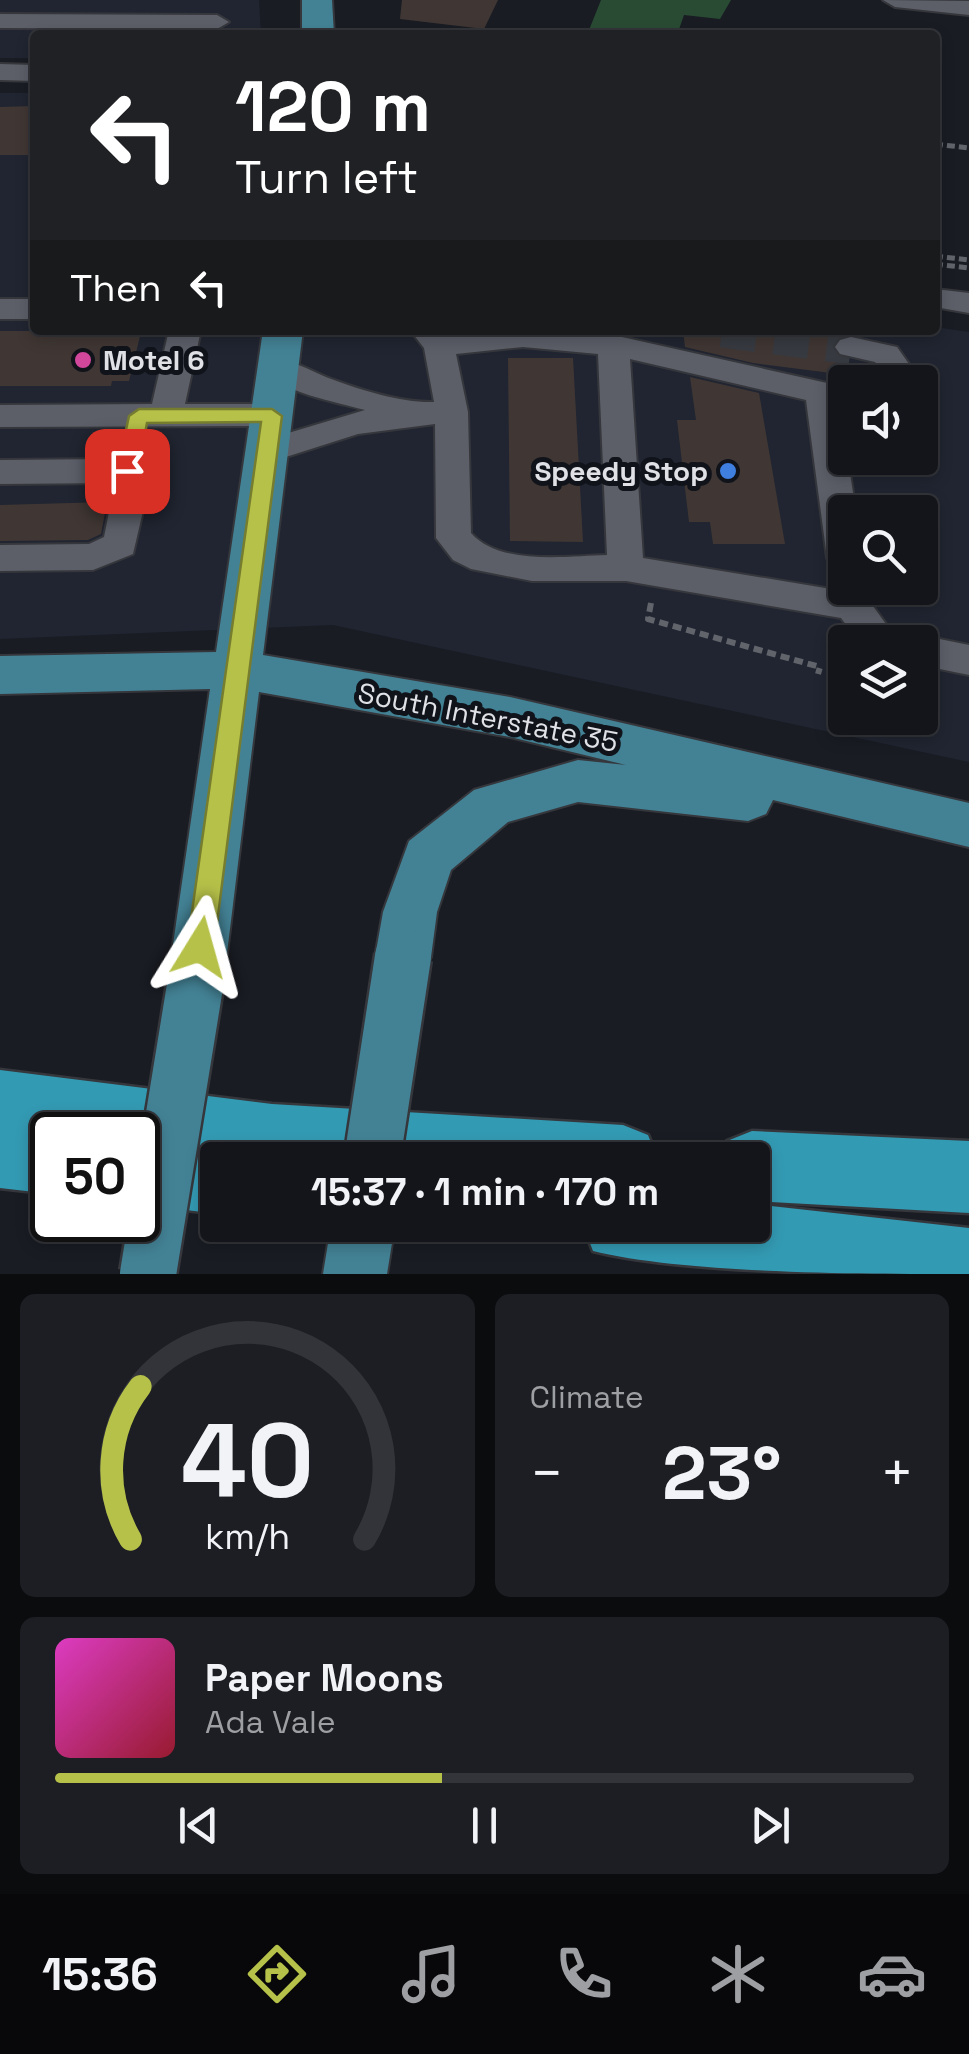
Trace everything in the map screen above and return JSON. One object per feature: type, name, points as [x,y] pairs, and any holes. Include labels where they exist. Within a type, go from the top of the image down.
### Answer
[{"type":"highway","points":[[0,1102],[272,1138],[336,1142]]},
{"type":"highway","points":[[0,1153],[30,1156]]},
{"type":"highway","points":[[770,1167],[969,1177]]},
{"type":"highway","points":[[160,1171],[200,1176]]},
{"type":"highway","points":[[768,1242],[969,1265]]},
{"type":"main road","points":[[317,0],[318,30]]},
{"type":"main road","points":[[148,1274],[195,986],[280,350]]},
{"type":"main road","name":"South Interstate 35","points":[[0,674],[240,670],[510,717],[957,822]]},
{"type":"main road","points":[[375,1142],[410,912],[428,858],[492,805],[578,781],[957,822]]},
{"type":"main road","points":[[355,1274],[360,1242]]},
{"type":"street","points":[[895,0],[969,8]]},
{"type":"street","points":[[0,21],[218,19]]},
{"type":"street","points":[[0,72],[30,73]]},
{"type":"street","points":[[940,299],[969,303]]},
{"type":"street","points":[[0,309],[30,309]]},
{"type":"street","points":[[127,471],[153,416],[183,335]]},
{"type":"street","points":[[828,396],[613,345],[523,337],[433,338],[452,412],[452,536],[465,552],[500,566],[642,571],[828,593]]},
{"type":"street","points":[[613,345],[642,571]]},
{"type":"street","points":[[851,347],[886,354],[894,365]]},
{"type":"street","points":[[280,350],[322,388],[414,413]]},
{"type":"street","points":[[0,416],[153,416],[270,433],[320,430],[414,413],[452,412]]},
{"type":"street","points":[[0,472],[127,471]]},
{"type":"street","points":[[0,558],[94,557],[120,546],[132,481],[127,471]]},
{"type":"street","points":[[938,654],[969,660]]},
{"type":"path","points":[[940,145],[969,148]]},
{"type":"path","points":[[940,257],[969,260]]},
{"type":"path","points":[[940,265],[969,268]]},
{"type":"path","points":[[642,571],[648,619],[820,667],[818,674]]},
{"type":"shaded area","points":[[0,0],[259,0],[261,30],[30,30],[30,58],[0,58]]},
{"type":"shaded area","points":[[0,93],[30,93],[30,335],[940,335],[940,328],[969,332],[969,762],[844,735],[938,735],[938,625],[828,625],[828,732],[333,625],[0,639]]},
{"type":"green space","points":[[601,0],[731,0],[720,19],[684,15],[679,30],[589,30]]},
{"type":"building","points":[[402,0],[498,0],[484,29],[400,19]]},
{"type":"building","points":[[30,106],[30,155],[0,155],[0,107]]},
{"type":"building","name":"Motel 6","points":[[0,331],[30,331],[30,335],[140,335],[129,381],[112,381],[111,386],[0,386]]},
{"type":"building","points":[[684,335],[845,335],[831,347],[837,356],[849,360],[848,365],[828,365],[828,373],[753,363],[685,347]]},
{"type":"building","name":"Speedy Stop","points":[[508,358],[573,358],[583,542],[510,541]]},
{"type":"building","name":"Speedy Stop","points":[[690,377],[759,393],[785,544],[713,544],[710,522],[689,522],[677,420],[696,420]]},
{"type":"building","points":[[107,502],[101,534],[88,540],[0,541],[0,505]]},
{"type":"tunnel","points":[[760,335],[851,347]]},
{"type":"place","name":"Motel 6","points":[[83,360]]},
{"type":"place","name":"Speedy Stop","points":[[728,471]]},
{"type":"route","points":[[127,471],[139,416],[272,416],[200,947]]}]
